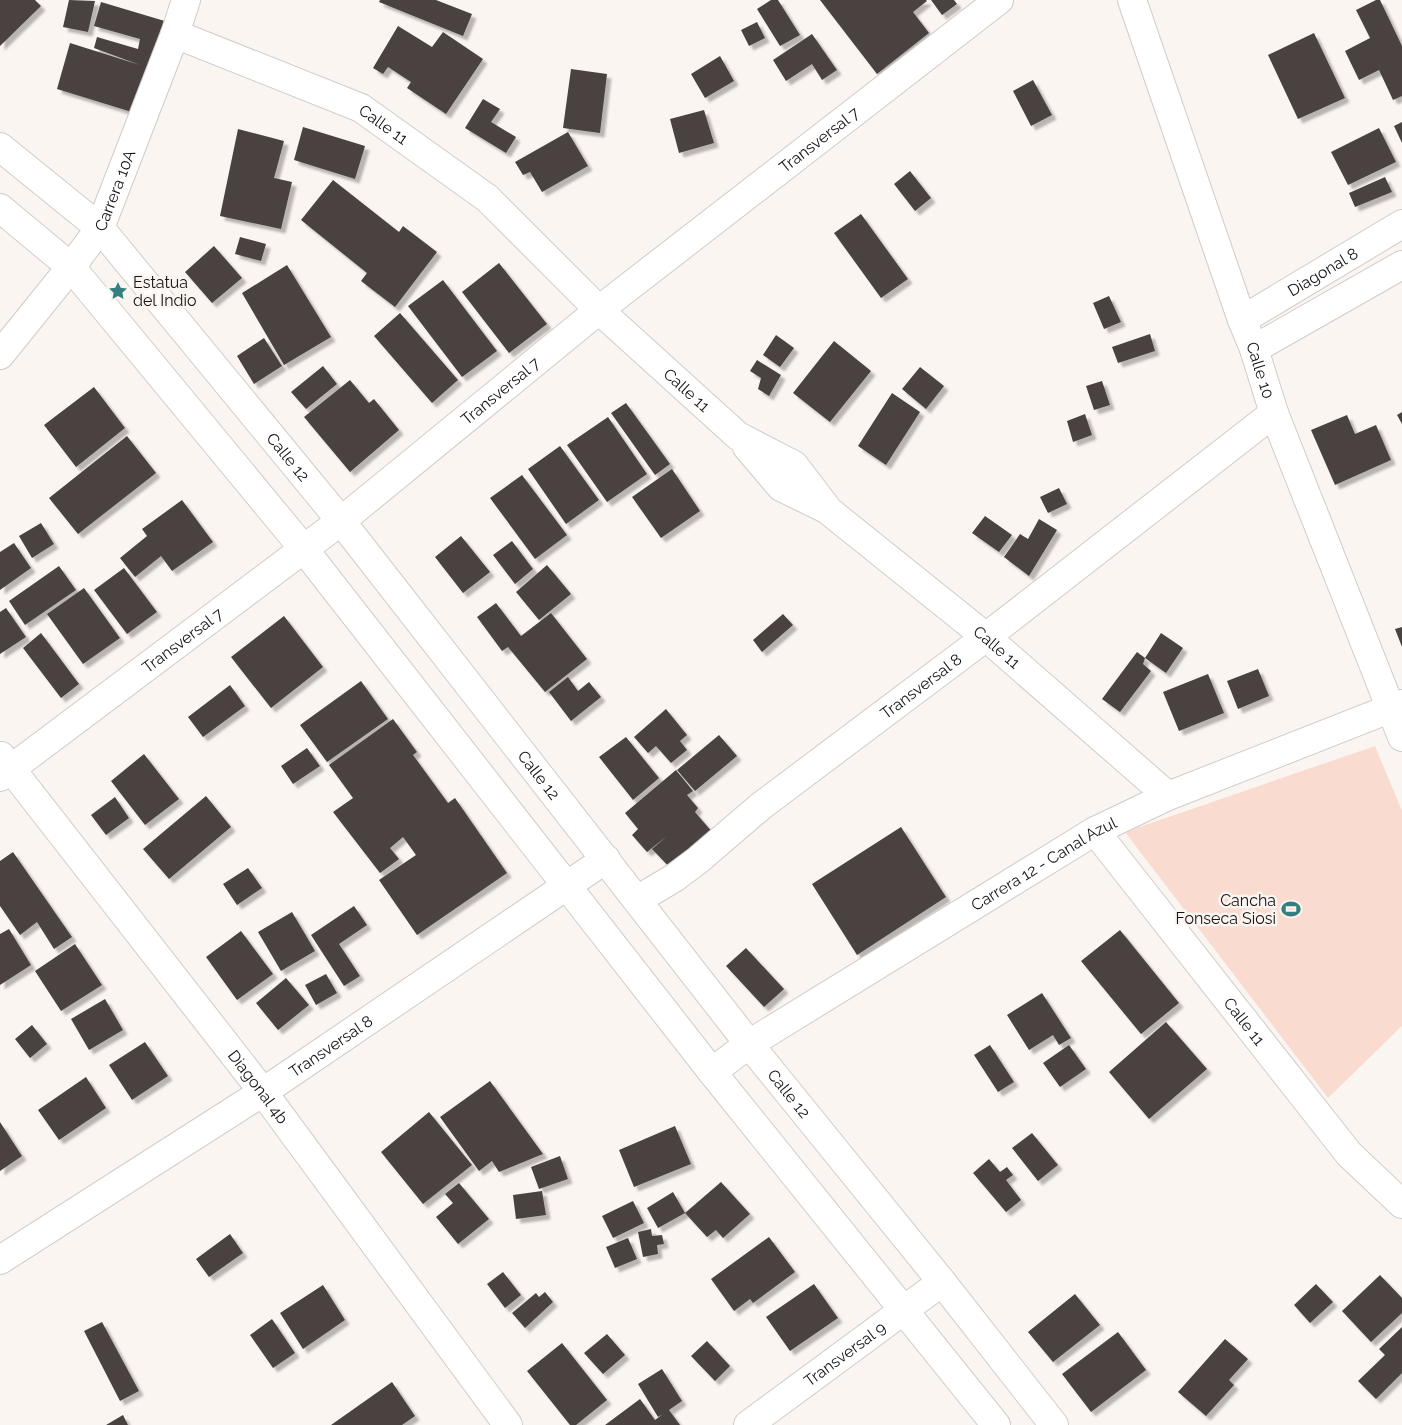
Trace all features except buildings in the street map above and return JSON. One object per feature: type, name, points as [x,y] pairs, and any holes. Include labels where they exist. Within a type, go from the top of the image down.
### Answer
[{"type":"street","name":"Carrera 10A","points":[[0,355],[100,228],[176,34],[186,0]]},
{"type":"street","name":"Transversal 7","points":[[4,767],[341,520],[599,310],[999,0]]},
{"type":"street","name":"Calle 10","points":[[1132,0],[1242,320],[1254,349],[1274,413],[1397,707],[1402,737]]},
{"type":"street","name":"Calle 11","points":[[176,34],[361,108],[487,198],[599,310],[738,436],[781,487],[830,510],[986,637],[1168,796]]},
{"type":"street","name":"Calle 12","points":[[0,147],[100,228],[341,520],[749,1044],[942,1282],[1054,1425]]},
{"type":"street","points":[[0,208],[71,267],[304,548],[712,1072],[996,1425]]},
{"type":"street","name":"Diagonal 8","points":[[1242,320],[1402,224]]},
{"type":"street","name":"Diagonal 8","points":[[1254,349],[1402,265]]},
{"type":"street","name":"Transversal 8","points":[[637,900],[690,866],[761,806],[986,637],[1274,413]]},
{"type":"street","name":"Carrera 12 - Canal Azul","points":[[712,1072],[749,1044],[1095,831],[1168,796],[1397,707]]},
{"type":"street","name":"Diagonal 4b","points":[[4,767],[263,1092],[508,1425]]},
{"type":"street","name":"Calle 11","points":[[1095,831],[1349,1154],[1402,1204]]},
{"type":"street","name":"Transversal 8","points":[[0,1260],[263,1092],[606,859]]},
{"type":"street","name":"Transversal 9","points":[[748,1425],[904,1312],[942,1282]]},
{"type":"shaded area","points":[[1375,746],[1402,811],[1402,1026],[1328,1098],[1125,832]]},
{"type":"place","name":"Estatua del Indio","points":[[118,291]]},
{"type":"place","name":"Cancha Fonseca Siosi","points":[[1291,909]]}]
